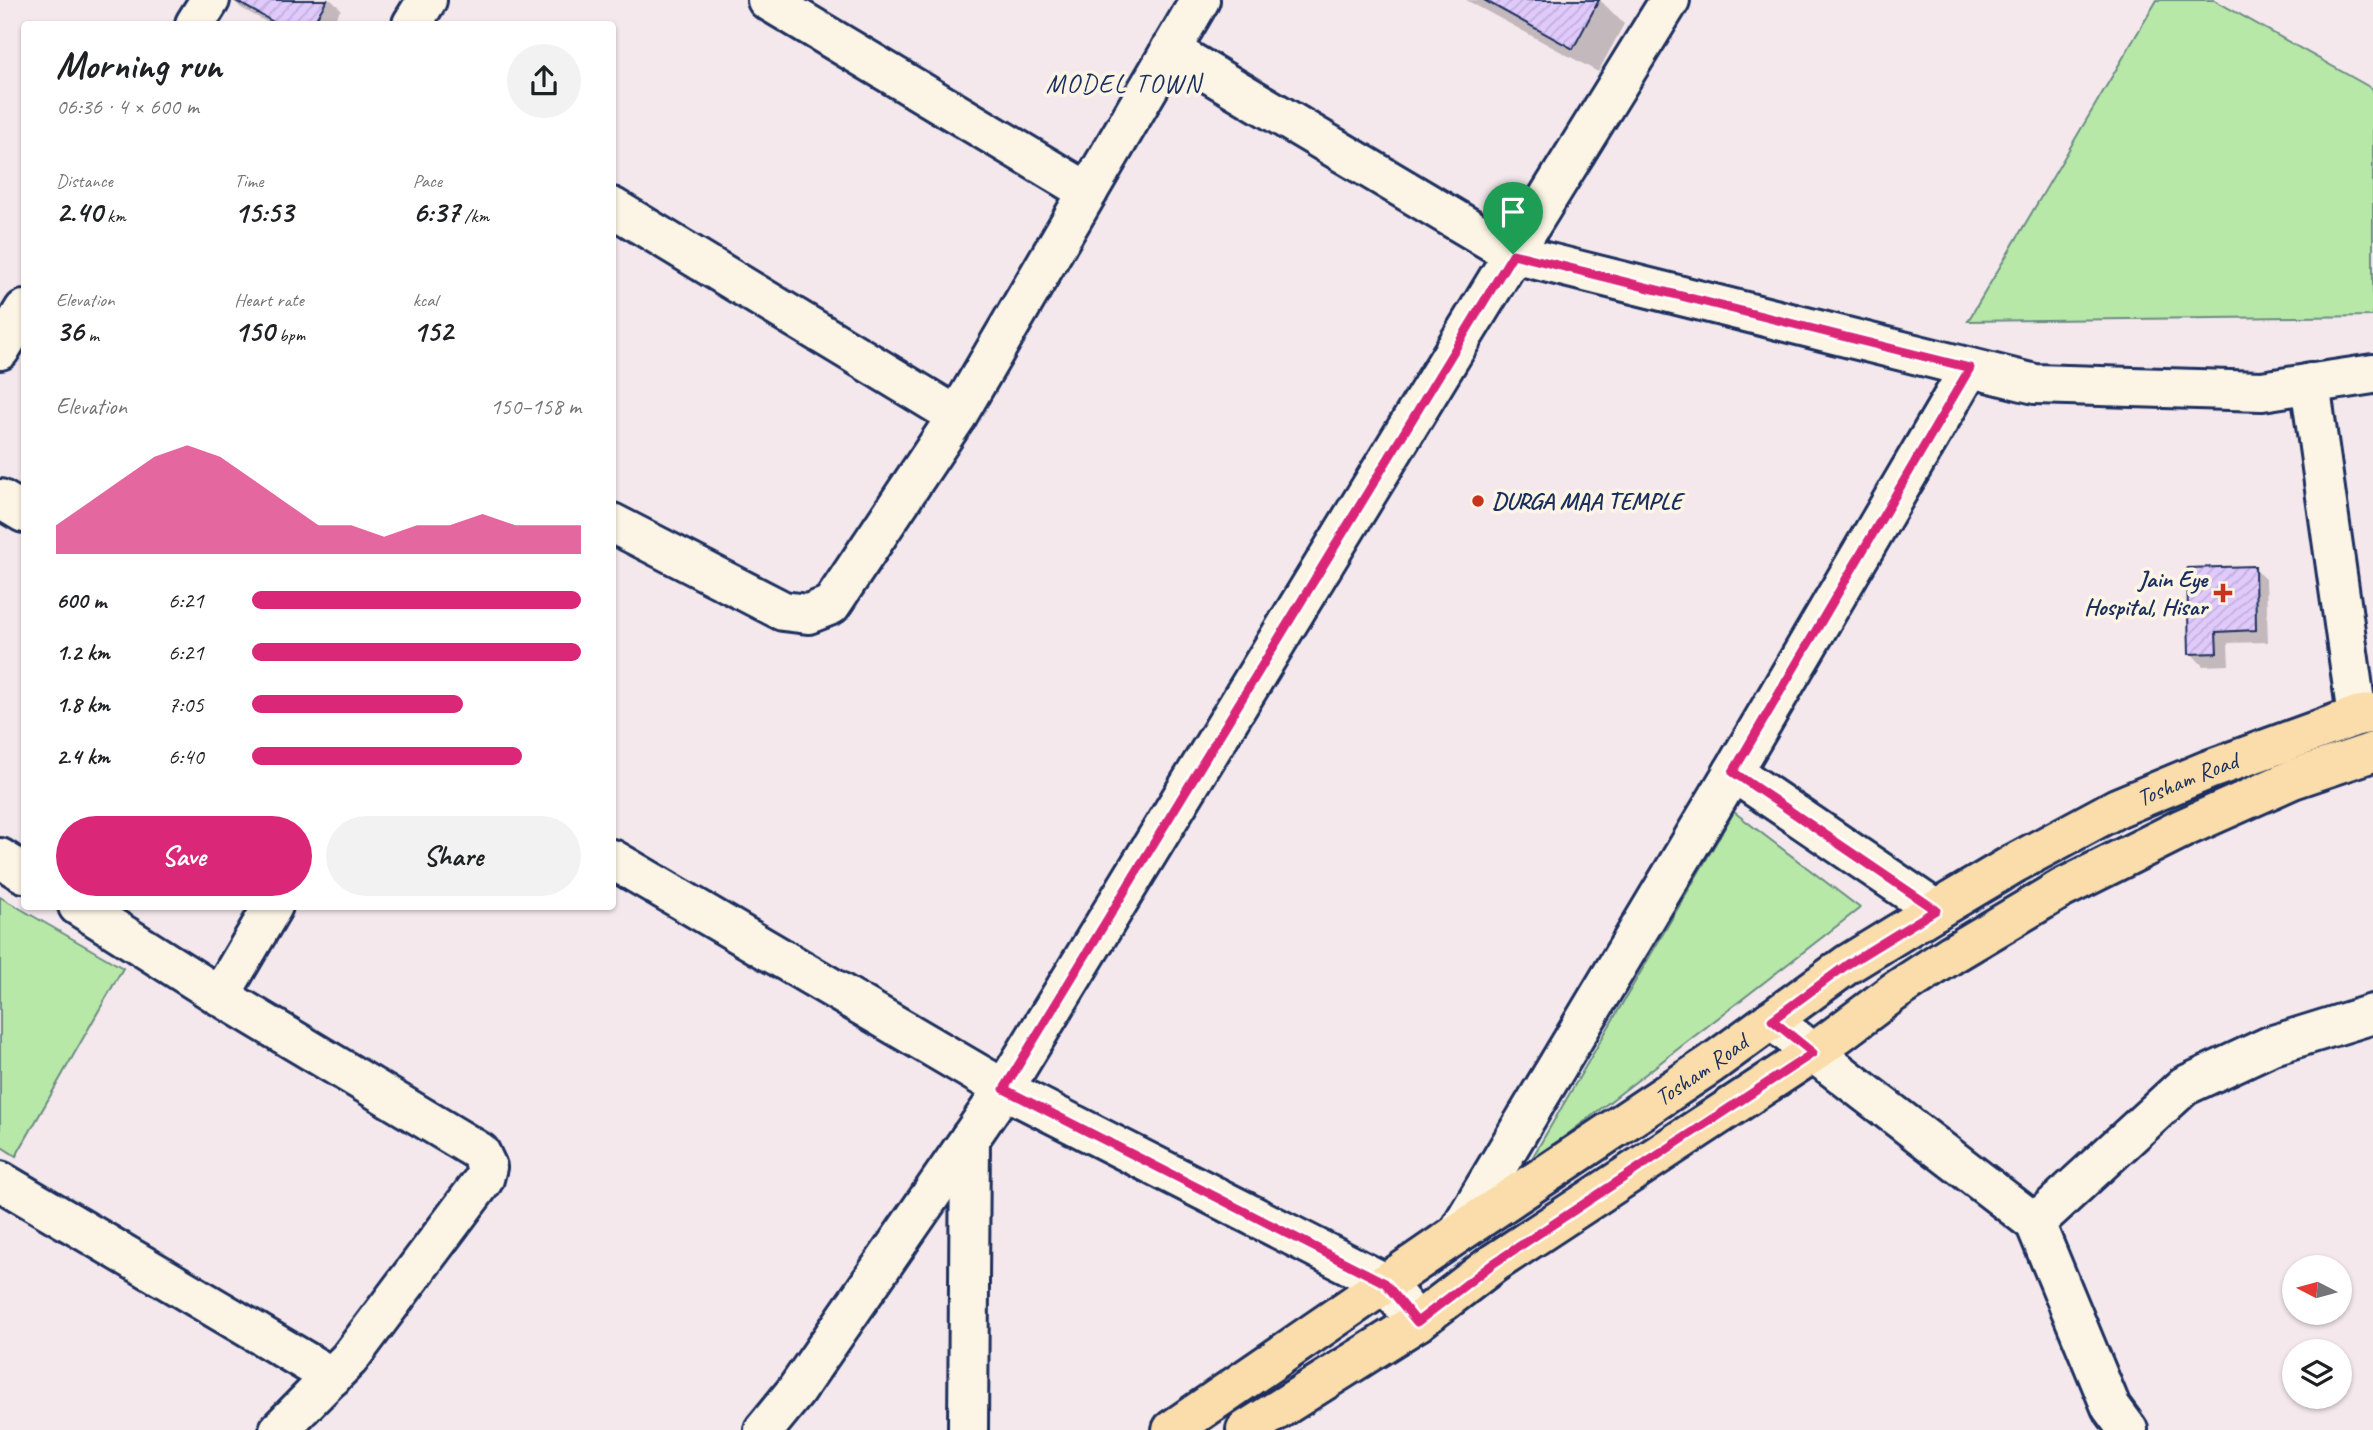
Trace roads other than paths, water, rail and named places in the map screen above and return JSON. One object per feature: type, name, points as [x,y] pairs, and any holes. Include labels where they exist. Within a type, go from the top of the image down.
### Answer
[{"type":"main road","name":"Tosham Road","points":[[1172,1430],[1711,1064],[1848,964],[1936,910],[2015,863],[2117,808],[2208,770],[2365,714]]},
{"type":"main road","name":"Tosham Road","points":[[1247,1430],[1417,1322],[1494,1263],[1813,1053],[1894,992],[2061,889],[2183,828],[2293,779],[2373,752]]},
{"type":"street","points":[[197,21],[210,0]]},
{"type":"street","points":[[414,21],[427,0]]},
{"type":"street","points":[[767,0],[1088,192]]},
{"type":"street","points":[[616,525],[783,611],[808,614],[831,605],[957,416],[1199,0]]},
{"type":"street","points":[[764,1430],[795,1392],[1004,1089],[1670,0]]},
{"type":"street","points":[[1170,50],[1513,254],[2035,384],[2262,391],[2373,374]]},
{"type":"street","points":[[616,209],[957,416]]},
{"type":"street","points":[[0,351],[21,315]]},
{"type":"street","points":[[1457,1234],[1970,368]]},
{"type":"street","points":[[2310,383],[2365,714]]},
{"type":"street","points":[[0,499],[21,511]]},
{"type":"street","points":[[1733,772],[1936,910]]},
{"type":"street","points":[[0,858],[21,871]]},
{"type":"street","points":[[616,861],[1004,1089],[1385,1283],[1417,1322]]},
{"type":"street","points":[[84,910],[220,996],[480,1152],[487,1167],[484,1179],[349,1359],[279,1430]]},
{"type":"street","points":[[220,996],[271,910]]},
{"type":"street","points":[[2035,1223],[2184,1086],[2270,1045],[2373,1014]]},
{"type":"street","points":[[1772,1020],[2035,1223],[2111,1407],[2128,1430]]},
{"type":"street","points":[[968,1430],[970,1138]]},
{"type":"street","points":[[0,1181],[332,1377]]},
{"type":"place","name":"DURGA MAA TEMPLE","points":[[1478,501]]},
{"type":"place","name":"Jain Eye Hospital, Hisar","points":[[2223,593]]},
{"type":"district","name":"MODEL TOWN","points":[[1124,83]]}]
